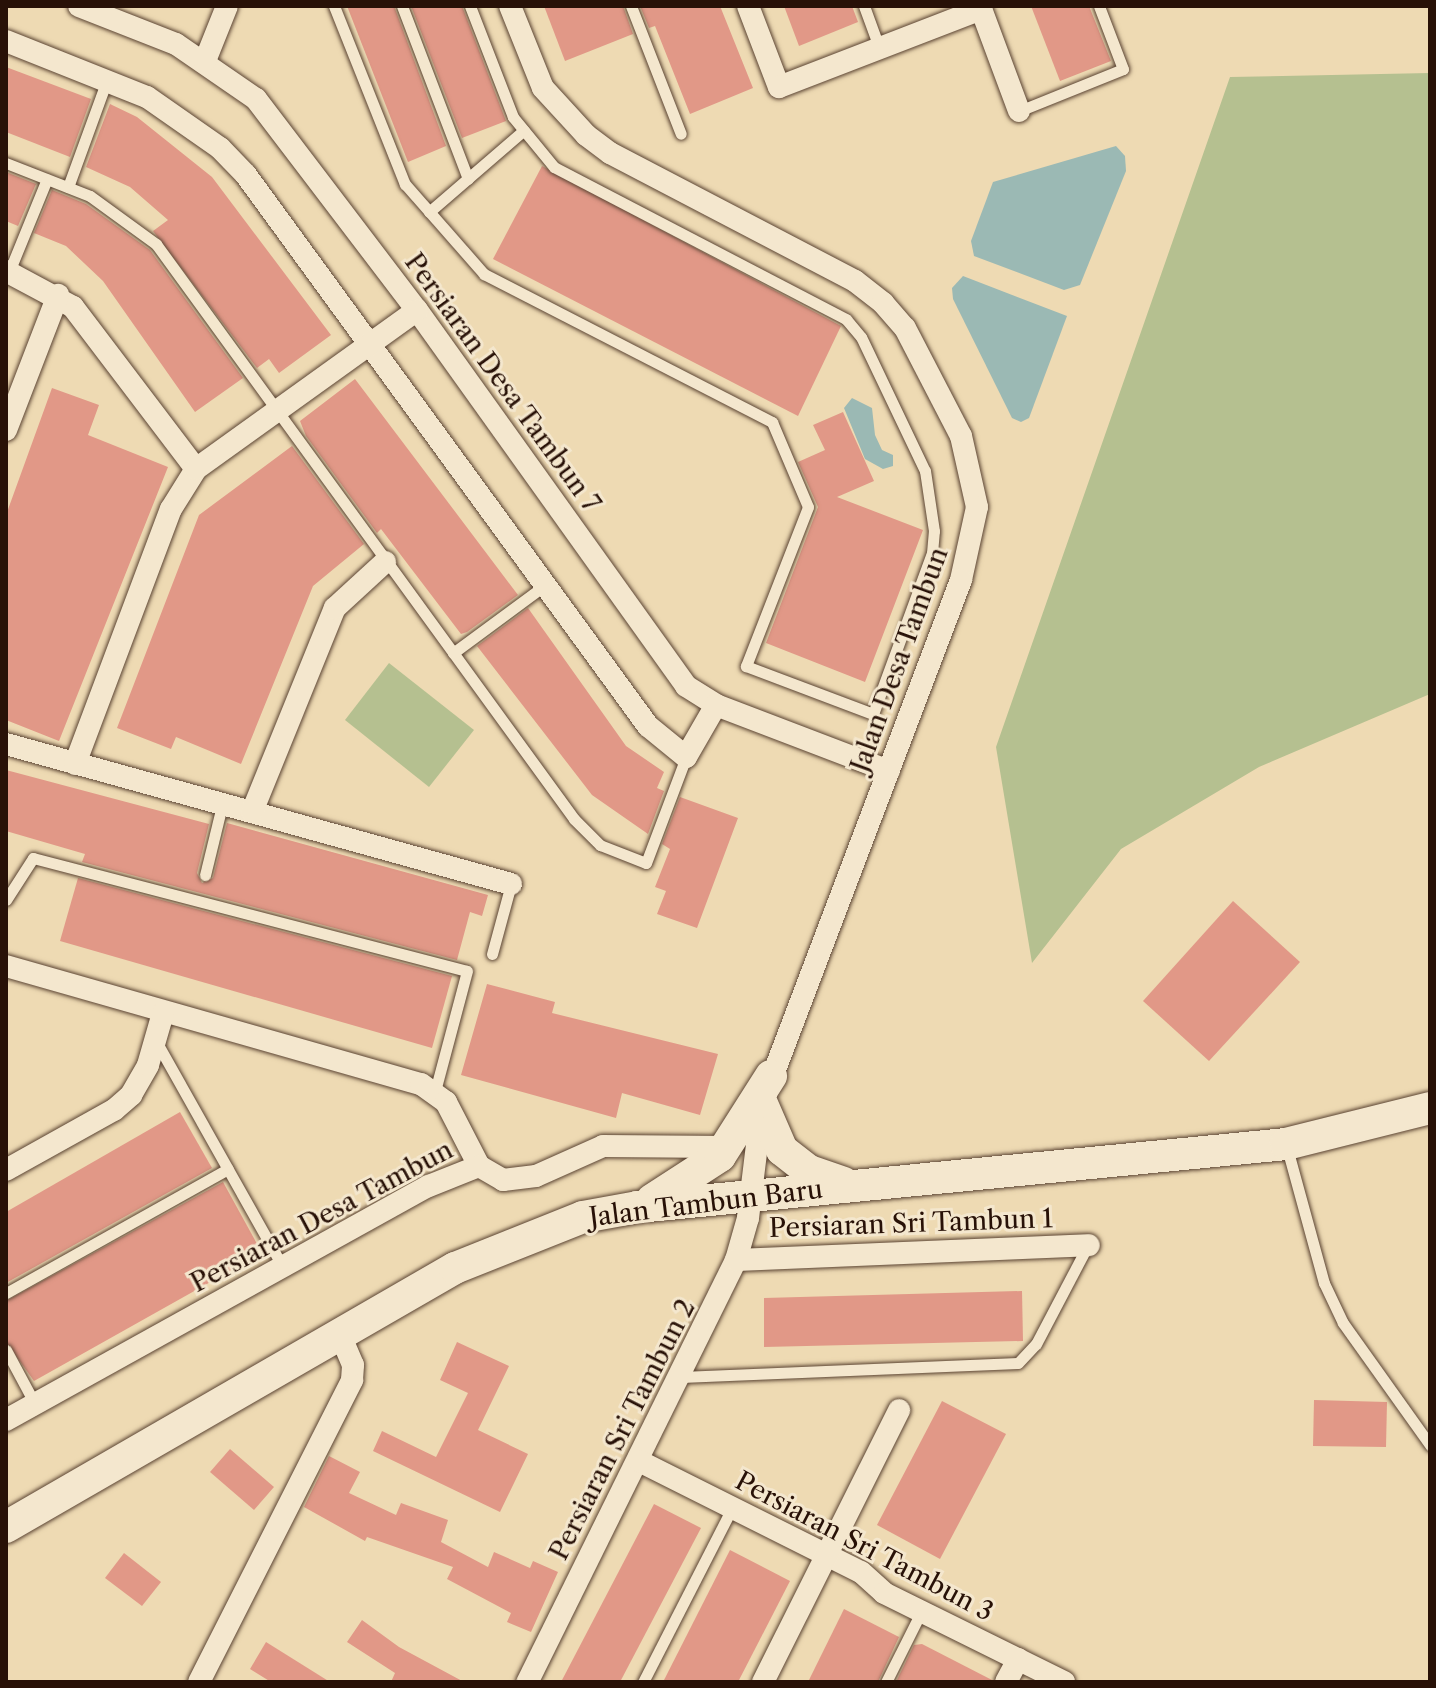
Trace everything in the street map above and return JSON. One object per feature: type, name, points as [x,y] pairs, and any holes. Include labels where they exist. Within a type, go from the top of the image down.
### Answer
[{"type":"main road","points":[[638,1207],[709,1167],[727,1147],[766,1090]]},
{"type":"main road","points":[[766,1090],[772,1136],[794,1162],[855,1186]]},
{"type":"main road","name":"Jalan Tambun Baru","points":[[6,1527],[340,1334],[501,1246],[583,1217],[638,1207],[1286,1144],[1430,1108]]},
{"type":"street","name":"Persiaran Desa Tambun 7","points":[[79,6],[205,61],[256,99],[283,130],[417,310],[676,674],[716,705],[889,771]]},
{"type":"street","points":[[205,61],[227,6]]},
{"type":"street","name":"Jalan Desa Tambun","points":[[510,6],[543,88],[586,135],[610,153],[855,281],[883,303],[905,328],[961,436],[977,507],[973,543],[766,1090],[751,1196]]},
{"type":"street","points":[[748,6],[779,87],[980,7],[1019,111]]},
{"type":"street","points":[[6,41],[107,80],[172,111],[237,166],[648,726],[686,757],[716,705]]},
{"type":"street","points":[[8,272],[58,295],[86,321],[196,469]]},
{"type":"street","points":[[6,430],[58,295]]},
{"type":"street","points":[[75,764],[171,509],[196,469],[417,310]]},
{"type":"street","points":[[252,812],[330,617],[347,593],[385,562]]},
{"type":"street","points":[[6,744],[511,884]]},
{"type":"street","points":[[6,966],[435,1091],[454,1114],[479,1166]]},
{"type":"street","points":[[6,1170],[114,1110],[142,1080],[163,1013]]},
{"type":"street","name":"Persiaran Desa Tambun","points":[[6,1420],[429,1186],[479,1166],[503,1180],[519,1180],[603,1146],[727,1147]]},
{"type":"street","name":"Persiaran Sri Tambun 2","points":[[527,1682],[681,1377],[736,1260],[751,1196]]},
{"type":"street","name":"Persiaran Sri Tambun 1","points":[[736,1260],[1089,1245]]},
{"type":"street","points":[[199,1682],[352,1380],[353,1365],[340,1334]]},
{"type":"street","points":[[763,1682],[899,1410]]},
{"type":"street","name":"Persiaran Sri Tambun 3","points":[[639,1461],[828,1555],[921,1612],[1064,1682]]},
{"type":"street","points":[[1006,1682],[1018,1659]]},
{"type":"lane","points":[[334,6],[405,184],[484,274],[772,422],[808,507],[746,666],[873,714],[932,553],[934,531],[925,471],[861,337],[846,319],[554,167],[513,117],[470,6]]},
{"type":"lane","points":[[402,6],[468,179]]},
{"type":"lane","points":[[631,6],[681,134]]},
{"type":"lane","points":[[864,6],[879,47]]},
{"type":"lane","points":[[1019,111],[1123,69],[1099,6]]},
{"type":"lane","points":[[68,187],[107,80]]},
{"type":"lane","points":[[429,212],[524,130]]},
{"type":"lane","points":[[6,163],[106,205],[156,244],[574,819],[600,845],[633,861],[646,863],[686,757]]},
{"type":"lane","points":[[8,272],[47,179]]},
{"type":"lane","points":[[453,653],[544,586]]},
{"type":"lane","points":[[205,875],[222,805]]},
{"type":"lane","points":[[6,900],[33,858],[467,971],[435,1091]]},
{"type":"lane","points":[[492,954],[511,884]]},
{"type":"lane","points":[[156,1040],[283,1267]]},
{"type":"lane","points":[[1286,1144],[1324,1283],[1343,1323],[1430,1445]]},
{"type":"lane","points":[[6,1293],[228,1169]]},
{"type":"lane","points":[[681,1377],[1018,1363],[1036,1344],[1089,1245]]},
{"type":"lane","points":[[6,1350],[35,1404]]},
{"type":"lane","points":[[643,1682],[732,1508]]},
{"type":"lane","points":[[886,1682],[921,1612]]},
{"type":"green space","points":[[1430,73],[1430,694],[1259,767],[1121,849],[1032,963],[996,747],[1230,77]]},
{"type":"green space","points":[[389,663],[474,730],[429,787],[345,720]]},
{"type":"water","points":[[1116,146],[1125,156],[1126,171],[1080,285],[1064,290],[974,256],[971,241],[993,182]]},
{"type":"water","points":[[963,276],[1067,316],[1029,418],[1021,422],[1012,418],[953,299],[952,288]]},
{"type":"water","points":[[852,398],[872,408],[875,435],[882,450],[893,455],[893,466],[883,469],[865,459],[844,408]]},
{"type":"building","points":[[347,6],[394,6],[446,146],[408,162]]},
{"type":"building","points":[[411,6],[462,6],[506,121],[462,138]]},
{"type":"building","points":[[544,6],[623,6],[633,34],[565,61]]},
{"type":"building","points":[[640,6],[720,6],[753,88],[690,114],[655,26],[649,28]]},
{"type":"building","points":[[784,6],[852,6],[858,22],[799,46]]},
{"type":"building","points":[[1031,6],[1089,6],[1111,61],[1060,81]]},
{"type":"building","points":[[6,67],[91,99],[70,157],[6,132]]},
{"type":"building","points":[[110,104],[137,117],[212,177],[331,335],[279,373],[269,359],[257,368],[153,231],[168,220],[130,187],[86,167]]},
{"type":"building","points":[[542,166],[841,326],[798,416],[493,259]]},
{"type":"building","points":[[6,172],[36,184],[18,226],[6,221]]},
{"type":"building","points":[[52,190],[86,204],[150,250],[243,378],[195,412],[103,281],[66,246],[34,233]]},
{"type":"building","points":[[355,379],[518,595],[467,632],[461,634],[381,529],[377,533],[306,436],[300,421]]},
{"type":"building","points":[[52,388],[99,405],[88,435],[168,467],[59,741],[6,720],[6,515]]},
{"type":"building","points":[[843,412],[874,481],[837,497],[923,530],[865,682],[766,643],[818,507],[798,462],[825,450],[813,425]]},
{"type":"building","points":[[292,446],[364,544],[313,586],[241,764],[176,737],[171,749],[117,728],[199,515]]},
{"type":"building","points":[[528,608],[626,746],[664,772],[657,788],[664,791],[648,834],[592,795],[477,646]]},
{"type":"building","points":[[6,770],[209,824],[197,873],[202,883],[213,878],[227,823],[488,895],[482,916],[470,912],[457,960],[82,862],[85,854],[6,831]]},
{"type":"building","points":[[680,797],[738,818],[697,928],[657,914],[666,891],[655,887],[670,849],[662,844]]},
{"type":"building","points":[[78,878],[452,976],[432,1048],[60,941]]},
{"type":"building","points":[[1233,901],[1300,962],[1209,1061],[1143,1001]]},
{"type":"building","points":[[487,984],[555,1002],[552,1013],[718,1054],[700,1115],[622,1093],[616,1118],[461,1075]]},
{"type":"building","points":[[180,1112],[212,1168],[6,1283],[6,1212]]},
{"type":"building","points":[[223,1182],[262,1253],[34,1381],[6,1342],[6,1301]]},
{"type":"building","points":[[1022,1291],[1023,1341],[764,1347],[764,1298]]},
{"type":"building","points":[[457,1342],[509,1366],[478,1430],[528,1454],[500,1512],[373,1451],[382,1431],[436,1457],[468,1393],[440,1380]]},
{"type":"building","points":[[1314,1400],[1387,1402],[1386,1447],[1313,1446]]},
{"type":"building","points":[[942,1401],[1006,1434],[940,1559],[877,1525]]},
{"type":"building","points":[[230,1449],[274,1487],[254,1510],[210,1472]]},
{"type":"building","points":[[329,1456],[360,1472],[349,1493],[396,1515],[401,1503],[448,1520],[441,1542],[488,1567],[494,1552],[530,1568],[533,1561],[558,1572],[531,1632],[507,1622],[511,1613],[447,1579],[453,1567],[367,1537],[365,1541],[304,1507]]},
{"type":"building","points":[[654,1504],[701,1528],[620,1682],[561,1682]]},
{"type":"building","points":[[730,1550],[790,1581],[738,1682],[663,1682]]},
{"type":"building","points":[[124,1553],[161,1582],[142,1606],[105,1578]]},
{"type":"building","points":[[844,1609],[899,1637],[878,1682],[808,1682]]},
{"type":"building","points":[[362,1620],[399,1647],[464,1682],[391,1682],[395,1673],[347,1642]]},
{"type":"building","points":[[266,1642],[330,1682],[271,1682],[250,1669]]},
{"type":"building","points":[[922,1644],[992,1682],[896,1682],[914,1645]]}]
